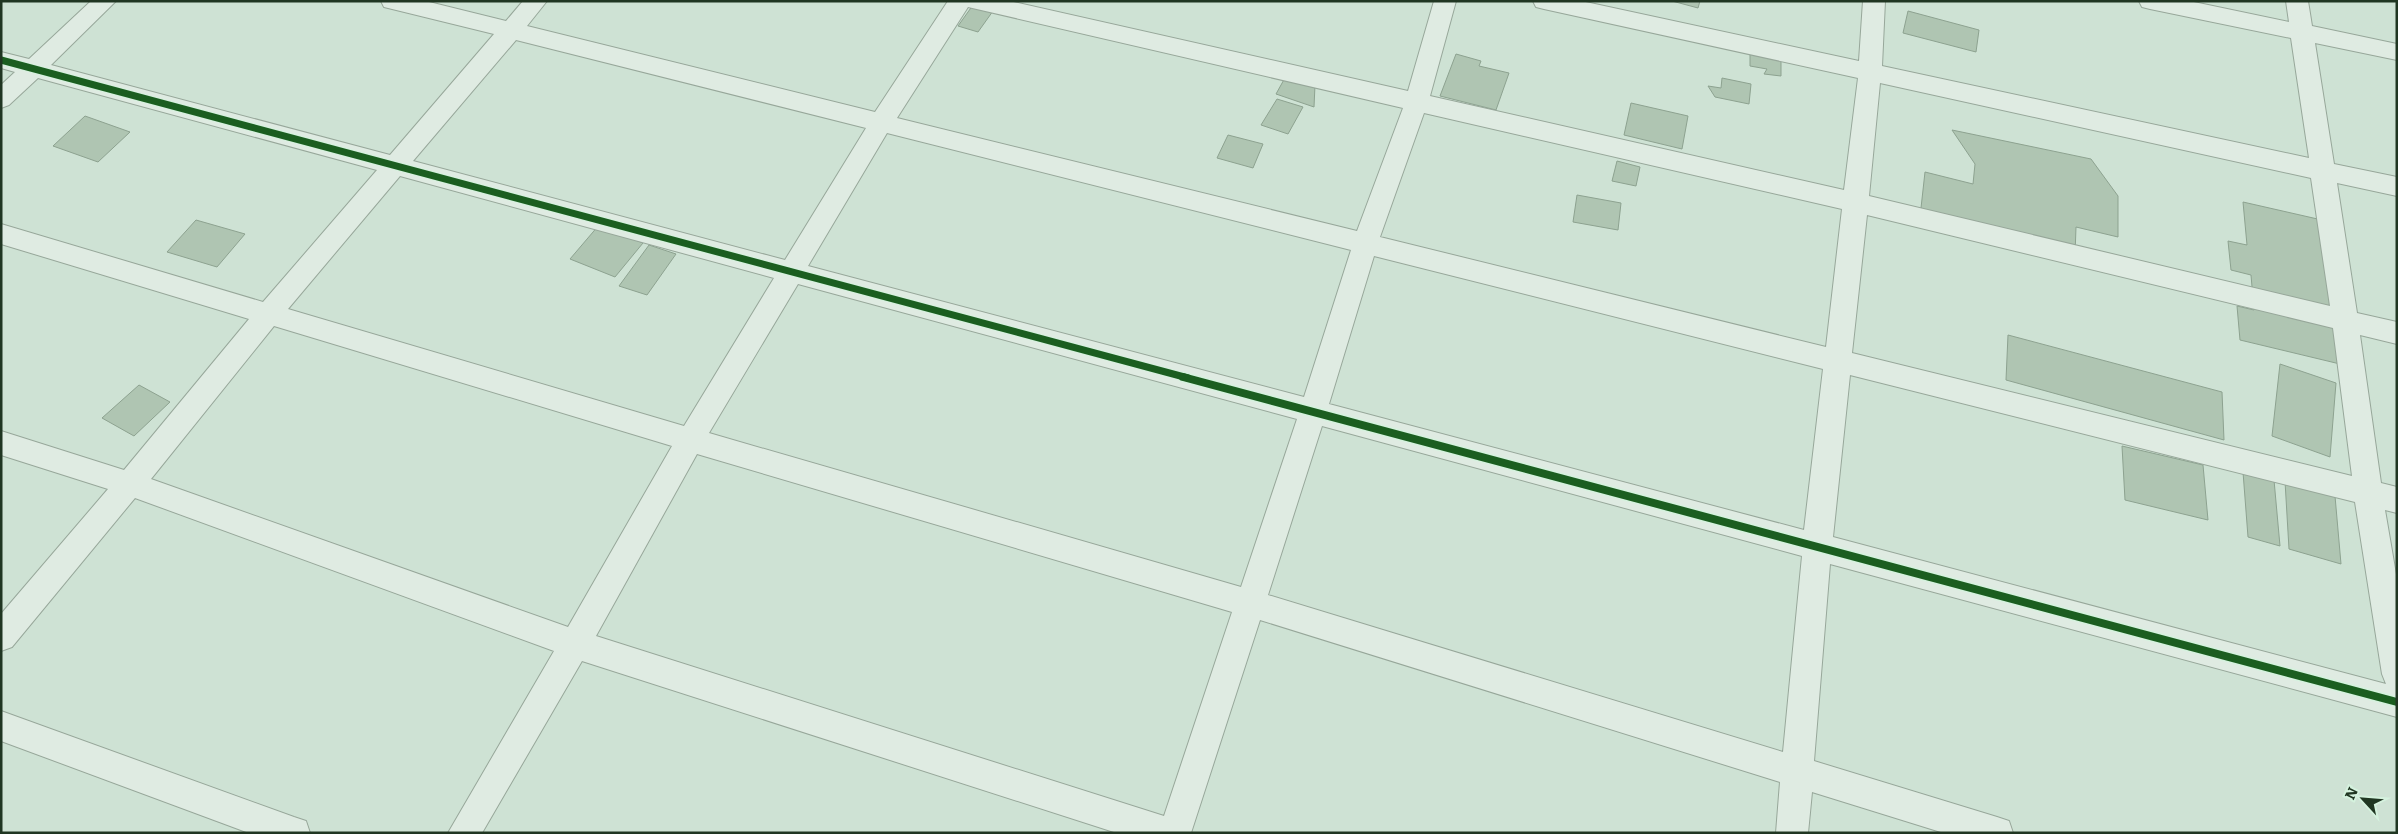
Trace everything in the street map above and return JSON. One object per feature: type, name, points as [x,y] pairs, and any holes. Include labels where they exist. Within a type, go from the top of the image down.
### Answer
[{"type":"street","points":[[1,99],[105,1]]},
{"type":"street","points":[[392,1],[2397,500]]},
{"type":"street","points":[[1,637],[130,484],[269,313],[536,1]]},
{"type":"street","points":[[464,833],[575,644],[690,440],[881,123],[960,1]]},
{"type":"street","points":[[974,1],[1854,202],[2397,333]]},
{"type":"street","points":[[1175,833],[1313,412],[1365,244],[1416,102],[1446,1]]},
{"type":"street","points":[[1544,1],[2397,188]]},
{"type":"street","points":[[1792,833],[1817,547],[1870,72],[1874,1]]},
{"type":"street","points":[[2150,1],[2397,52]]},
{"type":"street","points":[[2297,1],[2346,320],[2368,493],[2397,674]]},
{"type":"street","points":[[1,60],[2397,702]]},
{"type":"street","points":[[1,234],[690,440],[1249,603],[1996,833]]},
{"type":"street","points":[[1,443],[130,484],[575,644],[1168,833]]},
{"type":"street","points":[[1,726],[294,833]]},
{"type":"building","points":[[1672,1],[1700,1],[1698,8]]},
{"type":"building","points":[[973,5],[993,11],[978,32],[958,26]]},
{"type":"building","points":[[1908,11],[1979,30],[1976,52],[1903,33]]},
{"type":"building","points":[[1750,49],[1781,54],[1781,76],[1764,74],[1767,69],[1750,66]]},
{"type":"building","points":[[1456,54],[1481,61],[1479,66],[1509,73],[1496,110],[1440,96]]},
{"type":"building","points":[[1286,76],[1315,85],[1314,107],[1276,94]]},
{"type":"building","points":[[1722,78],[1751,84],[1749,104],[1715,97],[1708,86],[1721,88]]},
{"type":"building","points":[[1277,99],[1303,107],[1288,134],[1261,125]]},
{"type":"building","points":[[1631,103],[1688,116],[1682,149],[1624,135]]},
{"type":"building","points":[[85,116],[130,132],[98,162],[53,146]]},
{"type":"building","points":[[1952,130],[2091,159],[2118,196],[2118,237],[2076,227],[2075,255],[1920,217],[1925,172],[1973,184],[1975,164]]},
{"type":"building","points":[[1228,135],[1263,144],[1253,168],[1217,158]]},
{"type":"building","points":[[1617,161],[1640,167],[1636,186],[1612,181]]},
{"type":"building","points":[[1577,195],[1621,203],[1618,230],[1573,222]]},
{"type":"building","points":[[2243,202],[2322,220],[2340,364],[2240,340],[2237,306],[2254,310],[2251,275],[2231,270],[2228,241],[2247,245]]},
{"type":"building","points":[[196,220],[245,234],[217,267],[167,252]]},
{"type":"building","points":[[599,225],[643,243],[615,277],[570,259]]},
{"type":"building","points":[[649,245],[676,254],[647,295],[619,286]]},
{"type":"building","points":[[2008,335],[2222,392],[2224,440],[2006,380]]},
{"type":"building","points":[[2280,364],[2336,383],[2330,457],[2272,436]]},
{"type":"building","points":[[139,385],[170,402],[134,436],[102,418]]},
{"type":"building","points":[[2122,446],[2203,465],[2208,520],[2125,500]]},
{"type":"building","points":[[2243,472],[2274,480],[2280,546],[2248,537]]},
{"type":"building","points":[[2285,481],[2335,496],[2341,564],[2289,549]]},
{"type":"cycle path","points":[[1,60],[2397,702]]}]
